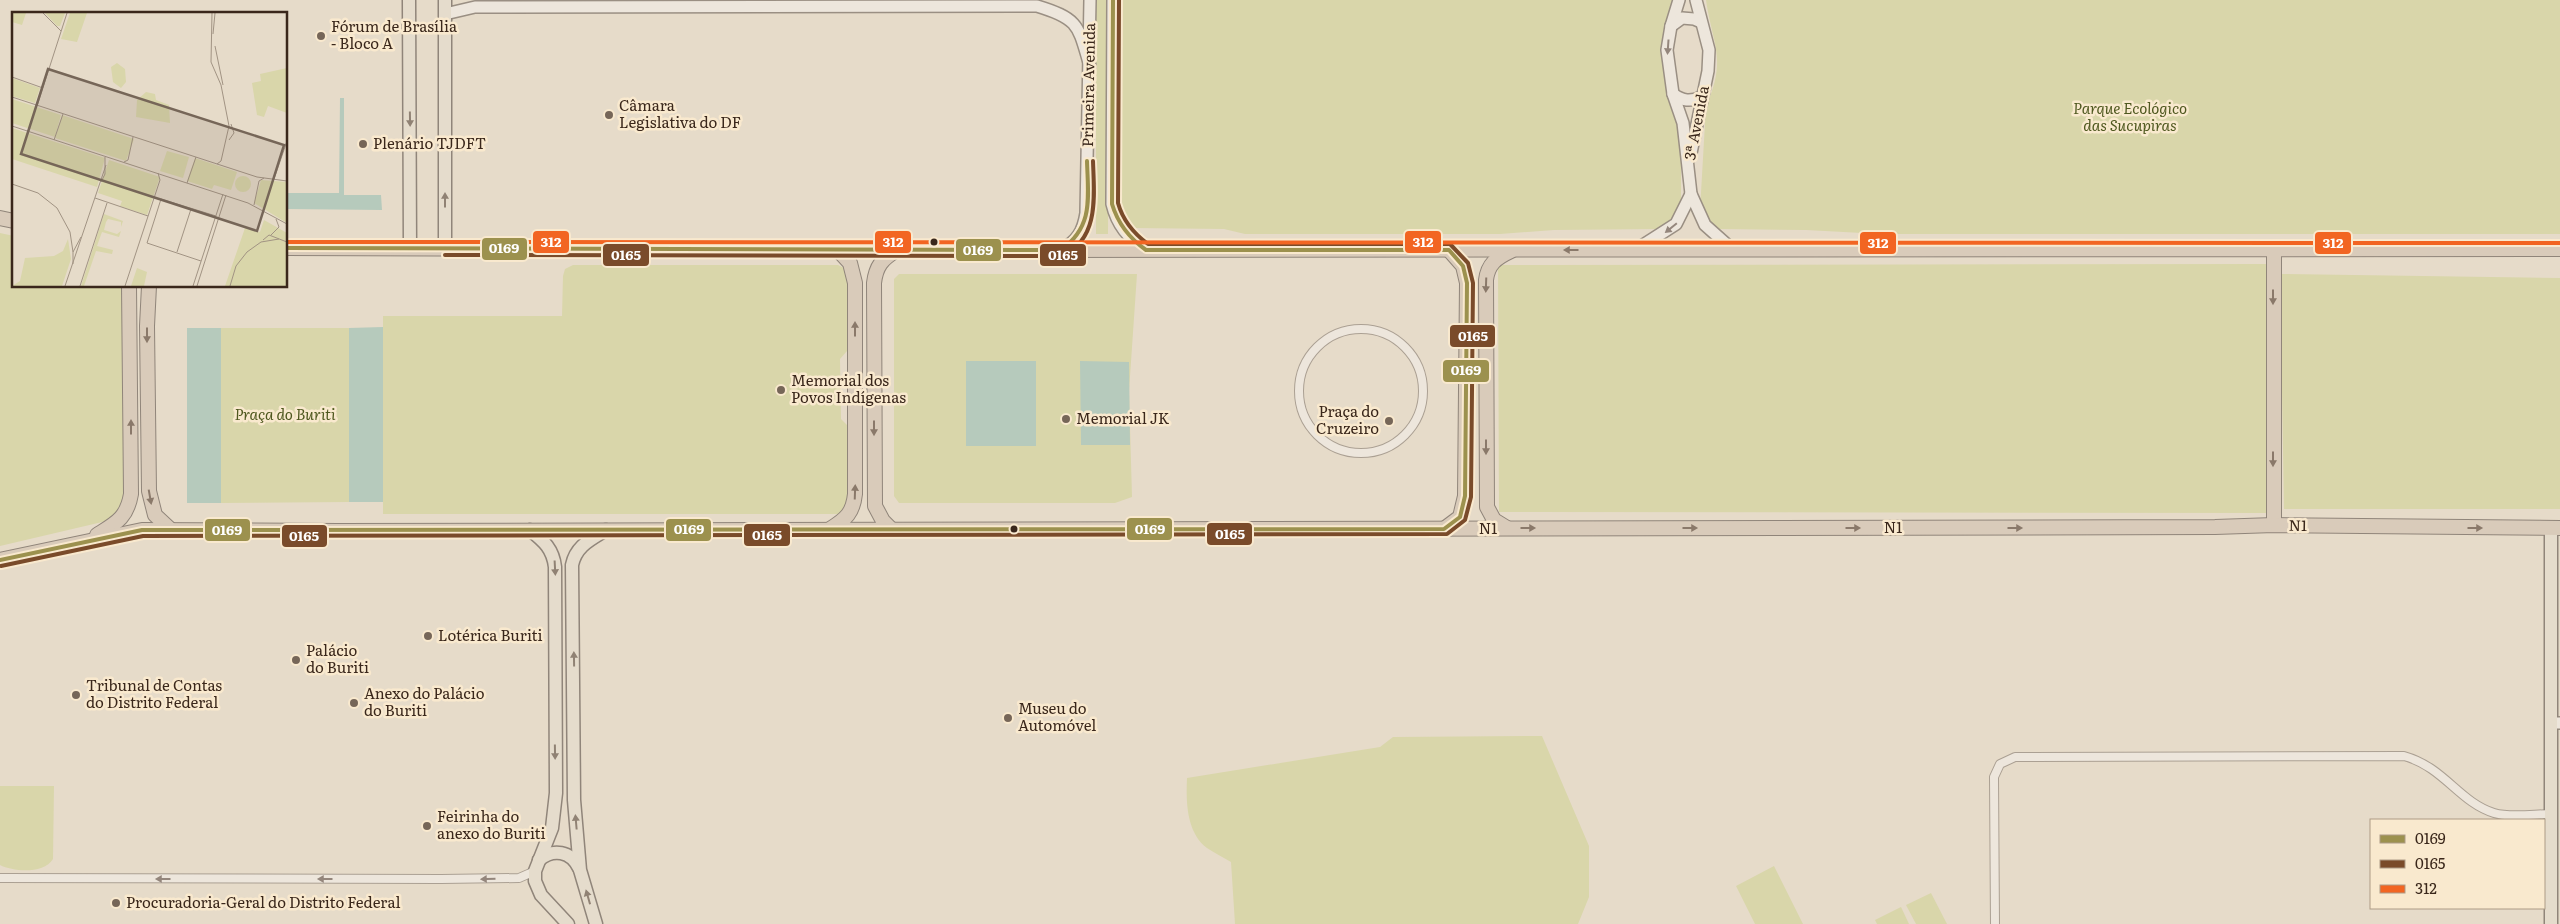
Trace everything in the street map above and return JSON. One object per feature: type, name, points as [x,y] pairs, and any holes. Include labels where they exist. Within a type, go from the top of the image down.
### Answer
[{"type":"highway","points":[[288,248],[898,250],[2560,249]]},
{"type":"highway","points":[[2274,248],[2274,525]]},
{"type":"highway","points":[[829,529],[847,518],[852,512],[855,494],[855,283],[850,263],[837,249]]},
{"type":"highway","points":[[891,529],[882,521],[875,506],[874,283],[875,273],[880,262],[898,250]]},
{"type":"highway","points":[[1444,529],[1460,517],[1463,511],[1466,472],[1467,283],[1463,266],[1449,250]]},
{"type":"highway","points":[[1507,528],[1494,520],[1487,507],[1486,280],[1489,267],[1494,261],[1514,250]]},
{"type":"highway","points":[[89,540],[122,518],[128,510],[131,494],[130,288]]},
{"type":"highway","points":[[149,288],[147,326],[149,491],[155,515],[170,529]]},
{"type":"highway","name":"N1","points":[[0,560],[142,530],[170,529],[2195,528],[2274,525],[2556,528]]},
{"type":"main road","points":[[409,0],[410,248]]},
{"type":"main road","points":[[445,0],[445,249]]},
{"type":"main road","points":[[2552,924],[2551,814],[2556,723],[2556,528]]},
{"type":"main road","points":[[530,530],[544,540],[553,554],[555,567],[556,793],[552,828],[536,866],[537,888],[541,895],[568,924]]},
{"type":"main road","points":[[580,870],[574,800],[572,565],[574,554],[584,543],[606,530]]},
{"type":"main road","points":[[536,866],[547,853],[557,852],[568,855],[575,860],[580,870],[596,924]]},
{"type":"street","points":[[450,0],[475,7]]},
{"type":"street","name":"Primeira Avenida","points":[[1061,250],[1080,235],[1086,213],[1090,0]]},
{"type":"street","name":"Primeira Avenida","points":[[1113,0],[1112,204],[1118,222],[1126,234],[1146,250]]},
{"type":"street","name":"3ª Avenida","points":[[1679,0],[1670,26],[1667,50],[1673,94],[1683,123],[1688,167]]},
{"type":"street","name":"3ª Avenida","points":[[1688,167],[1700,97],[1708,71],[1709,50],[1696,0]]},
{"type":"street","points":[[445,14],[475,7],[712,3],[1037,3],[1062,14],[1073,22],[1081,36],[1090,66]]},
{"type":"street","points":[[1670,26],[1682,18],[1701,22]]},
{"type":"street","points":[[1673,94],[1681,99],[1692,101],[1700,97]]},
{"type":"street","points":[[1688,167],[1690,194],[1705,225],[1733,250]]},
{"type":"street","points":[[1638,249],[1676,224],[1690,194]]},
{"type":"street","points":[[1366,329],[1386,334],[1404,345],[1416,362],[1423,382],[1422,402],[1415,422],[1401,438],[1383,448],[1362,452],[1344,450],[1328,443],[1314,432],[1304,417],[1299,400],[1299,382],[1304,364],[1314,349],[1328,338],[1345,331],[1366,329]]},
{"type":"street","points":[[1995,924],[1994,777],[2000,764],[2015,757],[2404,756],[2421,761],[2477,807],[2496,814],[2551,814]]},
{"type":"street","points":[[0,878],[488,879],[519,878],[536,866]]},
{"type":"green space","points":[[1096,0],[1109,0],[1108,234],[1096,234]]},
{"type":"green space","points":[[1119,0],[1676,0],[1663,52],[1666,82],[1678,120],[1681,155],[1681,211],[1678,218],[1660,229],[1554,230],[1500,234],[1245,234],[1224,229],[1132,228],[1123,220],[1118,207]]},
{"type":"green space","name":"Parque Ecológico das Sucupiras","points":[[1706,0],[2560,0],[2560,234],[1881,234],[1806,230],[1718,229],[1713,227],[1700,210],[1706,106],[1716,76],[1717,64],[1715,41]]},
{"type":"green space","points":[[0,233],[12,236],[12,288],[123,288],[124,507],[115,519],[0,546]]},
{"type":"green space","points":[[2267,264],[2272,513],[1499,512],[1498,265]]},
{"type":"green space","points":[[573,265],[838,265],[844,268],[847,275],[847,351],[840,359],[841,419],[848,426],[847,505],[839,514],[383,514],[383,316],[562,316],[563,276],[565,269]]},
{"type":"green space","points":[[899,274],[1137,274],[1129,391],[1132,497],[1115,503],[899,503],[894,496],[894,279]]},
{"type":"green space","points":[[2280,274],[2560,278],[2560,509],[2284,509]]},
{"type":"green space","name":"Praça do Buriti","points":[[221,328],[349,328],[349,502],[221,503]]},
{"type":"green space","points":[[1542,736],[1589,846],[1589,897],[1578,924],[1235,924],[1231,862],[1207,848],[1195,834],[1191,825],[1187,806],[1187,778],[1380,747],[1393,737]]},
{"type":"green space","points":[[0,786],[54,786],[53,859],[49,864],[28,870],[13,869],[0,865]]},
{"type":"green space","points":[[1774,866],[1803,924],[1755,924],[1736,886]]},
{"type":"green space","points":[[1931,893],[1947,924],[1916,924],[1906,905]]},
{"type":"green space","points":[[1901,907],[1909,924],[1877,924],[1875,920]]},
{"type":"shaded area","points":[[340,98],[344,98],[344,195],[381,195],[382,210],[288,209],[288,193],[339,193]]},
{"type":"shaded area","points":[[383,327],[383,502],[349,502],[349,328]]},
{"type":"shaded area","points":[[187,328],[221,328],[221,503],[187,503]]},
{"type":"shaded area","points":[[966,361],[1036,361],[1036,446],[966,446]]},
{"type":"shaded area","points":[[1080,361],[1129,362],[1130,445],[1081,445]]},
{"type":"transit line","name":"0169","points":[[0,560],[142,530],[1444,529],[1460,517],[1465,496],[1467,283],[1463,266],[1449,250],[1146,250],[1129,235],[1121,224],[1112,204],[1113,0]]},
{"type":"transit line","name":"0165","points":[[1,566],[143,536],[1447,534],[1465,520],[1471,497],[1473,283],[1468,263],[1450,244],[1148,244],[1129,226],[1118,203],[1119,0]]},
{"type":"transit line","name":"0169","points":[[288,248],[1061,250],[1072,241],[1084,221],[1088,199],[1087,161]]},
{"type":"transit line","name":"0165","points":[[445,255],[1062,256],[1083,239],[1089,227],[1094,202],[1093,161]]},
{"type":"transit line","name":"312","points":[[288,242],[2560,243]]},
{"type":"place","name":"Fórum de Brasília - Bloco A","points":[[321,36]]},
{"type":"place","name":"Câmara Legislativa do DF","points":[[609,115]]},
{"type":"place","name":"Plenário TJDFT","points":[[363,144]]},
{"type":"place","name":"Memorial dos Povos Indígenas","points":[[781,390]]},
{"type":"place","name":"Memorial JK","points":[[1066,419]]},
{"type":"place","name":"Praça do Cruzeiro","points":[[1389,421]]},
{"type":"place","name":"Lotérica Buriti","points":[[428,636]]},
{"type":"place","name":"Palácio do Buriti","points":[[296,660]]},
{"type":"place","name":"Tribunal de Contas do Distrito Federal","points":[[76,695]]},
{"type":"place","name":"Anexo do Palácio do Buriti","points":[[354,703]]},
{"type":"place","name":"Museu do Automóvel","points":[[1008,718]]},
{"type":"place","name":"Feirinha do anexo do Buriti","points":[[427,826]]},
{"type":"place","name":"Procuradoria-Geral do Distrito Federal","points":[[116,903]]}]
